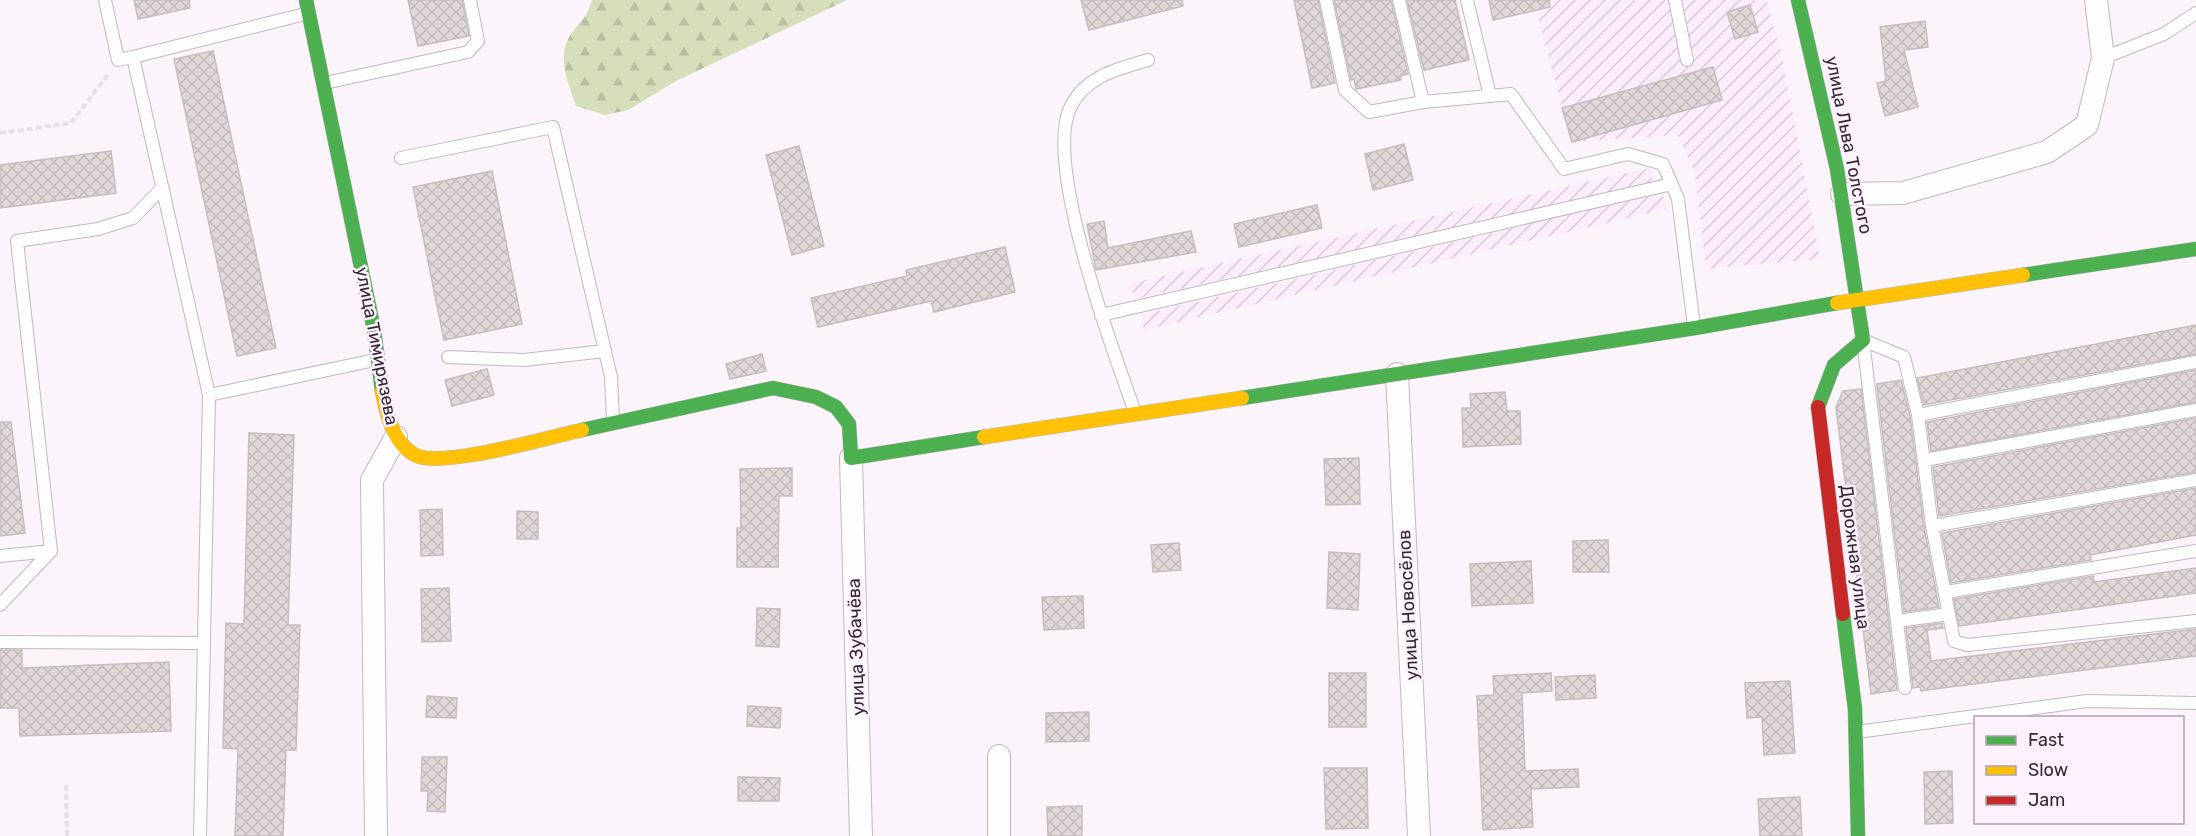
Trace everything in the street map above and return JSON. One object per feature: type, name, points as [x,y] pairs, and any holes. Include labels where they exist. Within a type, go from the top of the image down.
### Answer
[{"type":"street","name":"улица Льва Толстого","points":[[1798,0],[1818,74],[1842,194],[1859,299]]},
{"type":"street","points":[[1842,194],[1903,193],[2048,152],[2086,125],[2103,58],[2096,0]]},
{"type":"street","name":"улица Тимирязева","points":[[307,6],[325,83],[374,330],[377,360],[389,421],[396,437],[372,480],[376,836]]},
{"type":"street","points":[[396,437],[415,455],[448,459],[773,388],[800,392],[831,403],[849,423],[851,458],[1135,412],[1695,328],[1859,299],[2196,249]]},
{"type":"street","points":[[1859,299],[1863,340]]},
{"type":"street","name":"Дорожная улица","points":[[1858,836],[1855,710],[1818,405],[1834,365],[1863,340]]},
{"type":"street","name":"улица Новосёлов","points":[[1396,374],[1419,836]]},
{"type":"street","name":"улица Зубачёва","points":[[851,458],[861,836]]},
{"type":"street","points":[[999,756],[999,836]]},
{"type":"lane","points":[[105,0],[118,60],[307,6]]},
{"type":"lane","points":[[325,83],[468,52],[478,41],[470,0]]},
{"type":"lane","points":[[1326,0],[1344,90],[1369,112],[1423,102],[1511,94],[1564,169],[1628,154],[1663,164],[1678,199],[1695,328]]},
{"type":"lane","points":[[1399,0],[1423,102]]},
{"type":"lane","points":[[1467,0],[1490,96]]},
{"type":"lane","points":[[1676,0],[1688,60]]},
{"type":"lane","points":[[2103,58],[2164,34],[2196,13]]},
{"type":"lane","points":[[133,57],[209,395],[200,836]]},
{"type":"lane","points":[[1135,412],[1092,291],[1066,172],[1065,123],[1071,107],[1085,87],[1103,74],[1148,60]]},
{"type":"lane","points":[[401,158],[554,127],[605,351],[610,377],[613,422]]},
{"type":"lane","points":[[1101,315],[1672,184]]},
{"type":"lane","points":[[0,605],[51,551],[17,241],[98,229],[133,218],[161,189]]},
{"type":"lane","points":[[1905,688],[1863,340],[1904,357],[1918,415],[1932,526],[1946,592],[1953,641],[1967,645],[2196,621]]},
{"type":"lane","points":[[448,357],[524,360],[605,351]]},
{"type":"lane","points":[[209,395],[377,360]]},
{"type":"lane","points":[[1918,415],[2196,362]]},
{"type":"lane","points":[[1925,460],[2196,410]]},
{"type":"lane","points":[[1932,526],[2196,480]]},
{"type":"lane","points":[[0,556],[51,551]]},
{"type":"lane","points":[[1946,592],[2196,551]]},
{"type":"lane","points":[[1897,621],[1949,614]]},
{"type":"lane","points":[[0,642],[203,643]]},
{"type":"lane","points":[[1979,716],[2087,701],[2196,703]]},
{"type":"lane","points":[[1856,733],[1974,717]]},
{"type":"path","points":[[0,134],[71,123],[118,60]]},
{"type":"path","points":[[66,785],[67,836]]},
{"type":"shaded area","points":[[1533,0],[1766,0],[1781,51],[1820,259],[1706,269],[1695,173],[1678,135],[1572,142]]},
{"type":"shaded area","points":[[1650,168],[1654,185],[1134,299],[1131,283]]},
{"type":"shaded area","points":[[1663,193],[1666,209],[1144,330],[1140,315]]},
{"type":"green space","points":[[592,0],[847,0],[676,81],[628,110],[605,115],[576,106],[565,71],[566,44],[585,16]]},
{"type":"building","points":[[134,0],[189,0],[190,8],[138,19]]},
{"type":"building","points":[[408,0],[462,0],[469,36],[418,46]]},
{"type":"building","points":[[1081,0],[1182,0],[1183,6],[1089,30]]},
{"type":"building","points":[[1294,0],[1318,0],[1335,83],[1312,88]]},
{"type":"building","points":[[1334,0],[1391,0],[1408,74],[1400,76],[1401,80],[1356,89],[1354,79],[1351,80]]},
{"type":"building","points":[[1407,0],[1455,0],[1469,60],[1424,70]]},
{"type":"building","points":[[1489,0],[1549,0],[1550,7],[1493,20]]},
{"type":"building","points":[[1750,5],[1758,32],[1735,39],[1727,12]]},
{"type":"building","points":[[1925,21],[1928,47],[1904,50],[1918,107],[1885,116],[1877,83],[1886,81],[1880,27]]},
{"type":"building","points":[[213,51],[276,348],[237,356],[174,59]]},
{"type":"building","points":[[1713,67],[1722,100],[1572,142],[1562,108]]},
{"type":"building","points":[[1404,144],[1413,180],[1373,190],[1365,154]]},
{"type":"building","points":[[799,146],[824,246],[792,255],[766,155]]},
{"type":"building","points":[[111,151],[116,193],[0,208],[0,165]]},
{"type":"building","points":[[492,171],[522,324],[444,340],[413,187]]},
{"type":"building","points":[[1317,205],[1322,228],[1239,247],[1234,224]]},
{"type":"building","points":[[1104,221],[1108,248],[1191,231],[1196,252],[1096,270],[1087,224]]},
{"type":"building","points":[[1005,247],[1015,292],[934,312],[931,301],[818,327],[811,298],[907,276],[906,270]]},
{"type":"building","points":[[2196,325],[2196,354],[1924,405],[1917,378]]},
{"type":"building","points":[[762,354],[766,371],[730,379],[726,364]]},
{"type":"building","points":[[487,369],[494,395],[452,406],[445,380]]},
{"type":"building","points":[[2196,370],[2196,402],[1931,451],[1927,422]]},
{"type":"building","points":[[1901,380],[1910,416],[1924,527],[1939,607],[1904,612],[1877,387],[1877,384]]},
{"type":"building","points":[[1861,389],[1897,690],[1871,694],[1836,407],[1843,391]]},
{"type":"building","points":[[1505,392],[1507,411],[1520,411],[1521,444],[1463,447],[1462,408],[1471,408],[1470,394]]},
{"type":"building","points":[[2196,418],[2196,472],[1939,516],[1933,467]]},
{"type":"building","points":[[0,422],[11,422],[25,533],[0,536]]},
{"type":"building","points":[[249,433],[294,435],[288,625],[300,625],[296,750],[286,750],[283,836],[235,836],[238,749],[223,748],[226,623],[244,624]]},
{"type":"building","points":[[1359,458],[1360,504],[1326,505],[1324,459]]},
{"type":"building","points":[[792,468],[792,496],[779,496],[778,567],[737,567],[737,528],[741,528],[740,469]]},
{"type":"building","points":[[2196,488],[2196,535],[2090,555],[2091,560],[1951,583],[1942,533]]},
{"type":"building","points":[[442,509],[443,555],[421,556],[420,510]]},
{"type":"building","points":[[517,511],[538,512],[538,539],[517,539]]},
{"type":"building","points":[[1608,540],[1609,572],[1573,572],[1573,541]]},
{"type":"building","points":[[1179,543],[1181,570],[1153,572],[1151,545]]},
{"type":"building","points":[[1329,552],[1360,554],[1358,610],[1327,608]]},
{"type":"building","points":[[1531,561],[1533,603],[1472,606],[1470,564]]},
{"type":"building","points":[[2196,568],[2196,593],[1959,626],[1954,599],[2093,576],[2094,582]]},
{"type":"building","points":[[449,588],[451,641],[422,642],[421,589]]},
{"type":"building","points":[[1083,596],[1084,628],[1044,630],[1042,597]]},
{"type":"building","points":[[757,608],[780,609],[779,647],[756,646]]},
{"type":"building","points":[[1942,623],[1943,628],[1927,630],[1931,661],[2196,629],[2196,656],[1921,691],[1920,687],[1913,688],[1906,628]]},
{"type":"building","points":[[0,650],[22,650],[22,668],[169,662],[171,731],[20,736],[19,708],[0,708]]},
{"type":"building","points":[[1329,673],[1366,673],[1366,727],[1329,727]]},
{"type":"building","points":[[1551,673],[1552,691],[1522,693],[1525,771],[1578,769],[1579,787],[1531,789],[1533,827],[1483,830],[1477,696],[1494,695],[1493,676]]},
{"type":"building","points":[[1595,675],[1596,698],[1556,700],[1555,677]]},
{"type":"building","points":[[1790,681],[1795,753],[1764,755],[1762,717],[1747,718],[1745,683]]},
{"type":"building","points":[[427,696],[457,698],[456,718],[426,717]]},
{"type":"building","points":[[748,706],[781,708],[780,728],[747,726]]},
{"type":"building","points":[[1089,712],[1089,741],[1046,742],[1046,713]]},
{"type":"building","points":[[422,757],[447,757],[445,812],[427,811],[428,791],[421,791]]},
{"type":"building","points":[[1324,768],[1367,768],[1368,828],[1326,829]]},
{"type":"building","points":[[1952,771],[1953,823],[1925,824],[1924,772]]},
{"type":"building","points":[[738,777],[780,778],[779,801],[738,801]]},
{"type":"building","points":[[1800,797],[1802,836],[1760,836],[1758,799]]},
{"type":"building","points":[[1082,806],[1082,836],[1048,836],[1047,807]]},
{"type":"traffic: fast","points":[[306,0],[374,330],[382,391]]},
{"type":"traffic: fast","points":[[1798,0],[1837,169],[1863,340],[1834,365],[1818,407]]},
{"type":"traffic: fast","points":[[2023,275],[2196,249]]},
{"type":"traffic: fast","points":[[1242,398],[1695,328],[1837,303]]},
{"type":"traffic: fast","points":[[582,430],[773,388],[816,397],[836,407],[849,424],[851,458],[984,437]]},
{"type":"traffic: fast","points":[[1843,614],[1855,709],[1858,836]]},
{"type":"traffic: slow","points":[[1837,303],[2023,275]]},
{"type":"traffic: slow","points":[[382,391],[388,418],[401,443],[415,455],[428,458],[471,455],[582,430]]},
{"type":"traffic: slow","points":[[984,437],[1242,398]]},
{"type":"traffic: jam","points":[[1818,407],[1843,614]]}]
